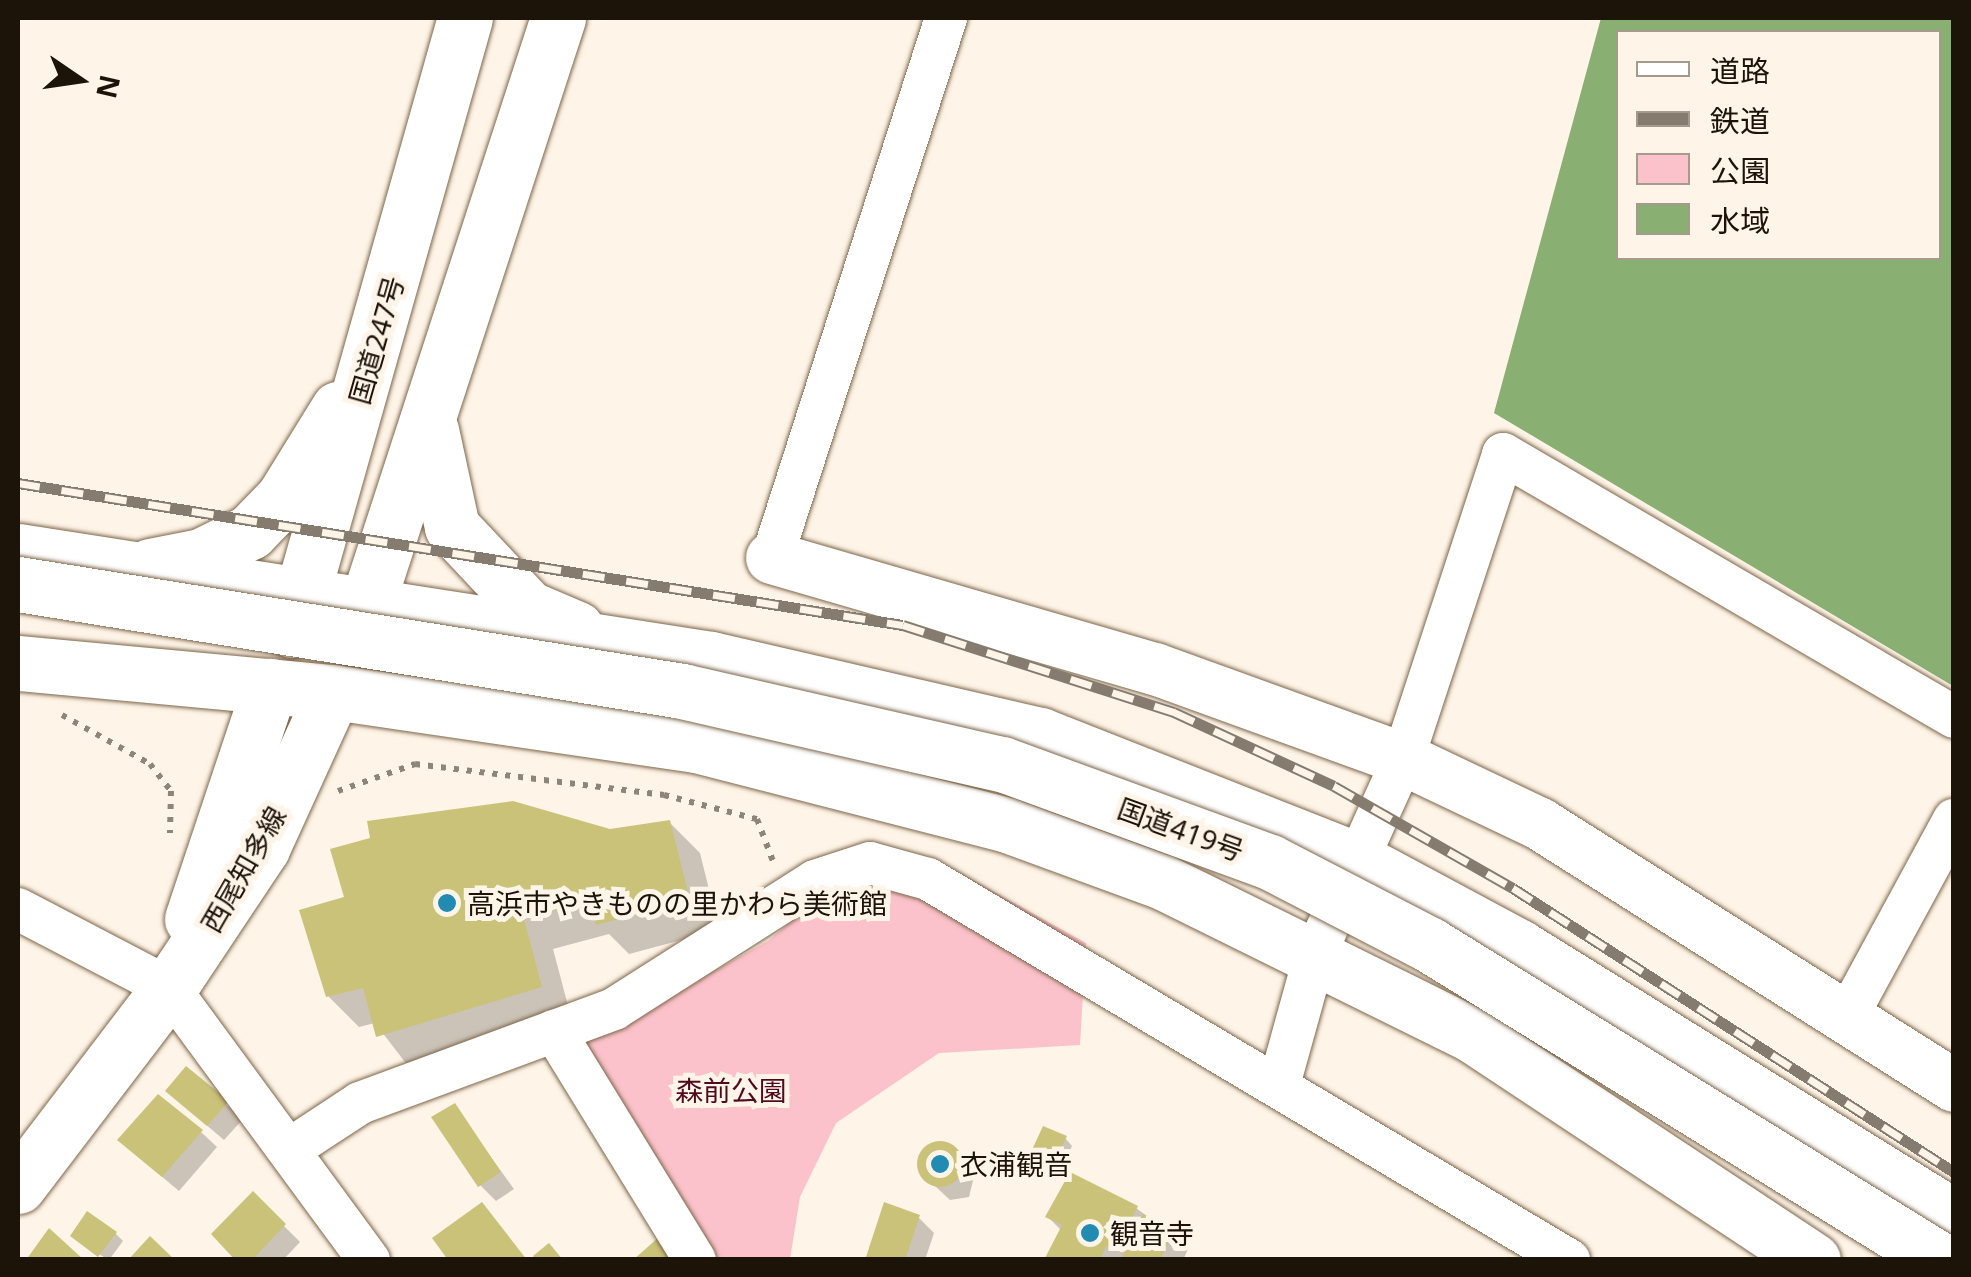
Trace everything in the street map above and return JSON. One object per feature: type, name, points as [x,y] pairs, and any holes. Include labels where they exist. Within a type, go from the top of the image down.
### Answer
[{"type":"main road","name":"国道247号","points":[[334,692],[335,614],[368,368],[465,18]]},
{"type":"main road","name":"国道247号","points":[[335,614],[432,412],[558,18]]},
{"type":"main road","points":[[117,567],[201,556],[250,532],[368,368]]},
{"type":"main road","points":[[432,412],[430,453],[452,527],[528,608],[612,644]]},
{"type":"main road","points":[[18,550],[335,614]]},
{"type":"main road","points":[[18,584],[612,644],[1040,734],[1358,860],[1519,947],[1954,1217]]},
{"type":"main road","name":"西尾知多線","points":[[170,988],[270,686],[335,614]]},
{"type":"main road","name":"国道419号","points":[[335,614],[1002,764],[1270,862],[1558,1020],[1940,1260]]},
{"type":"main road","points":[[18,663],[334,692],[696,744],[1007,825],[1163,882],[1471,1034],[1813,1260]]},
{"type":"main road","name":"西尾知多線","points":[[18,1186],[170,988],[262,848],[334,692]]},
{"type":"street","points":[[946,18],[772,558],[1155,670],[1403,759],[1540,824],[1849,1013],[1954,1086]]},
{"type":"street","points":[[1280,1084],[1314,954],[1403,759],[1504,454],[1954,717]]},
{"type":"street","points":[[1849,1013],[1954,820]]},
{"type":"street","points":[[294,1147],[360,1103],[614,1009],[788,898],[870,863],[928,879],[1280,1084],[1569,1260]]},
{"type":"street","points":[[18,908],[170,988],[294,1147],[369,1260]]},
{"type":"street","points":[[554,1031],[694,1260]]},
{"type":"path","points":[[44,710],[150,764],[171,791],[170,839]]},
{"type":"path","points":[[330,800],[415,764],[664,796],[757,819],[788,898]]},
{"type":"green space","name":"森前公園","points":[[933,858],[1086,943],[1080,1045],[939,1053],[836,1123],[800,1197],[790,1259],[708,1259],[577,1047],[768,941],[820,897]]},
{"type":"water","points":[[1601,18],[1953,18],[1953,686],[1494,413]]},
{"type":"building","points":[[513,801],[610,829],[670,820],[690,900],[596,925],[589,901],[524,919],[542,987],[376,1037],[363,988],[326,997],[299,910],[344,897],[330,849],[370,838],[367,821]]},
{"type":"building","points":[[186,1066],[229,1101],[207,1126],[165,1091]]},
{"type":"building","points":[[158,1094],[203,1130],[162,1177],[117,1140]]},
{"type":"building","points":[[455,1103],[501,1172],[478,1187],[431,1117]]},
{"type":"building","points":[[1043,1126],[1067,1136],[1054,1163],[1031,1152]]},
{"type":"building","points":[[940,1141],[956,1148],[963,1164],[956,1180],[940,1187],[924,1180],[917,1164],[924,1148]]},
{"type":"building","points":[[1070,1172],[1138,1206],[1116,1251],[1106,1246],[1100,1260],[1044,1260],[1062,1225],[1045,1217]]},
{"type":"building","points":[[253,1191],[286,1224],[252,1260],[235,1260],[211,1234]]},
{"type":"building","points":[[482,1202],[527,1260],[448,1260],[432,1238]]},
{"type":"building","points":[[884,1202],[920,1215],[905,1260],[865,1260]]},
{"type":"building","points":[[87,1211],[117,1232],[98,1257],[70,1236]]},
{"type":"building","points":[[1143,1214],[1175,1229],[1160,1260],[1121,1260]]},
{"type":"building","points":[[49,1228],[84,1260],[26,1260]]},
{"type":"building","points":[[150,1236],[175,1260],[128,1260]]},
{"type":"building","points":[[659,1237],[678,1260],[633,1260]]},
{"type":"building","points":[[549,1243],[563,1260],[536,1260],[533,1256]]},
{"type":"railway","points":[[18,483],[903,625],[1174,712],[1334,786],[1513,888],[1954,1172]]},
{"type":"place","name":"高浜市やきものの里かわら美術館","points":[[447,903]]},
{"type":"place","name":"衣浦観音","points":[[940,1164]]},
{"type":"place","name":"観音寺","points":[[1090,1233]]}]
